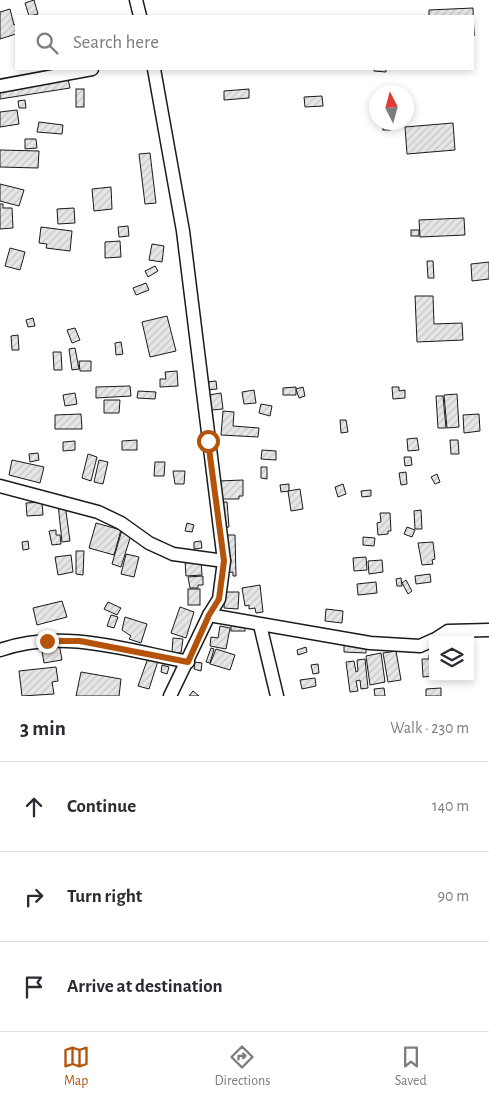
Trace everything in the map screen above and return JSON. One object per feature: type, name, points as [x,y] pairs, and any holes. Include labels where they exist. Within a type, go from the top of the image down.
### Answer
[{"type":"street","points":[[136,0],[140,15]]},
{"type":"street","points":[[0,86],[87,70]]},
{"type":"street","points":[[154,70],[183,231],[224,561],[219,599],[209,615],[170,696]]},
{"type":"street","points":[[0,486],[98,512],[121,523],[149,543],[173,554],[224,561]]},
{"type":"street","points":[[209,615],[370,643],[420,646],[429,642]]},
{"type":"street","points":[[260,625],[278,696]]},
{"type":"street","points":[[440,636],[448,631],[489,630]]},
{"type":"street","points":[[0,650],[47,641],[80,641],[188,662]]},
{"type":"building","points":[[34,0],[38,14],[29,15],[25,3]]},
{"type":"building","points":[[473,8],[473,15],[429,15],[429,10]]},
{"type":"building","points":[[10,9],[15,24],[15,34],[0,39],[0,12]]},
{"type":"building","points":[[386,70],[386,72],[374,71]]},
{"type":"building","points":[[68,79],[70,88],[0,99],[0,89]]},
{"type":"building","points":[[76,89],[84,89],[84,107],[76,107]]},
{"type":"building","points":[[249,89],[249,98],[224,100],[224,91]]},
{"type":"building","points":[[322,96],[323,106],[305,107],[304,97]]},
{"type":"building","points":[[25,100],[26,108],[19,108],[18,101]]},
{"type":"building","points":[[17,110],[19,124],[0,127],[0,112]]},
{"type":"building","points":[[39,122],[63,125],[62,134],[37,132]]},
{"type":"building","points":[[453,123],[455,150],[407,154],[405,130],[414,130],[414,126]]},
{"type":"building","points":[[25,139],[36,139],[37,148],[25,149]]},
{"type":"building","points":[[0,150],[39,151],[38,168],[0,167]]},
{"type":"building","points":[[150,153],[156,203],[145,204],[139,154]]},
{"type":"building","points":[[0,184],[24,190],[19,206],[0,201]]},
{"type":"building","points":[[111,187],[112,209],[94,211],[92,189]]},
{"type":"building","points":[[0,204],[3,204],[3,208],[12,208],[13,228],[0,229]]},
{"type":"building","points":[[74,208],[75,223],[58,224],[57,209]]},
{"type":"building","points":[[464,218],[465,235],[420,237],[419,220]]},
{"type":"building","points":[[128,226],[129,236],[119,237],[118,227]]},
{"type":"building","points":[[41,227],[72,231],[70,251],[46,248],[47,244],[39,243]]},
{"type":"building","points":[[411,230],[419,230],[419,236],[411,236]]},
{"type":"building","points":[[120,241],[121,257],[105,258],[105,242]]},
{"type":"building","points":[[152,244],[164,246],[162,262],[149,260]]},
{"type":"building","points":[[10,248],[25,252],[20,270],[5,266]]},
{"type":"building","points":[[427,261],[433,261],[434,278],[428,278]]},
{"type":"building","points":[[489,262],[489,279],[472,281],[471,264]]},
{"type":"building","points":[[155,266],[158,271],[148,277],[145,271]]},
{"type":"building","points":[[146,283],[149,290],[136,295],[133,288]]},
{"type":"building","points":[[415,296],[433,296],[434,324],[462,323],[463,340],[417,342]]},
{"type":"building","points":[[167,316],[176,351],[150,357],[142,322]]},
{"type":"building","points":[[33,318],[35,326],[28,327],[26,320]]},
{"type":"building","points":[[75,328],[80,340],[72,343],[67,330]]},
{"type":"building","points":[[18,335],[19,350],[12,350],[11,336]]},
{"type":"building","points":[[121,342],[123,354],[116,355],[115,343]]},
{"type":"building","points":[[75,348],[79,369],[72,370],[69,349]]},
{"type":"building","points":[[53,352],[61,352],[62,370],[54,370]]},
{"type":"building","points":[[79,361],[91,361],[91,371],[80,371]]},
{"type":"building","points":[[177,371],[178,386],[160,387],[160,379],[166,379],[165,372]]},
{"type":"building","points":[[216,381],[217,389],[207,390],[206,382]]},
{"type":"building","points":[[130,386],[131,396],[96,398],[96,387]]},
{"type":"building","points":[[296,387],[296,395],[283,395],[283,388]]},
{"type":"building","points":[[303,387],[305,396],[299,398],[296,389]]},
{"type":"building","points":[[392,387],[399,387],[399,391],[405,390],[405,398],[393,399]]},
{"type":"building","points":[[254,390],[256,403],[244,404],[242,392]]},
{"type":"building","points":[[138,391],[156,392],[155,399],[137,398]]},
{"type":"building","points":[[75,393],[77,404],[65,406],[63,395]]},
{"type":"building","points":[[221,393],[223,409],[211,410],[209,395]]},
{"type":"building","points":[[457,394],[459,427],[447,428],[444,395]]},
{"type":"building","points":[[436,396],[443,396],[446,428],[438,428]]},
{"type":"building","points":[[104,400],[120,400],[119,413],[104,413]]},
{"type":"building","points":[[261,404],[272,406],[270,416],[259,413]]},
{"type":"building","points":[[223,411],[234,412],[233,426],[259,428],[258,437],[221,435]]},
{"type":"building","points":[[81,414],[82,429],[55,429],[55,415]]},
{"type":"building","points":[[479,414],[480,431],[464,433],[463,415]]},
{"type":"building","points":[[340,420],[346,420],[348,432],[341,433]]},
{"type":"building","points":[[417,438],[419,450],[408,451],[407,439]]},
{"type":"building","points":[[137,440],[137,450],[122,450],[122,441]]},
{"type":"building","points":[[450,440],[458,440],[459,454],[451,454]]},
{"type":"building","points":[[75,441],[75,450],[63,451],[63,442]]},
{"type":"building","points":[[262,450],[276,451],[276,460],[261,459]]},
{"type":"building","points":[[38,453],[39,460],[30,462],[29,454]]},
{"type":"building","points":[[88,454],[97,457],[91,481],[82,478]]},
{"type":"building","points":[[404,457],[411,457],[412,465],[405,466]]},
{"type":"building","points":[[12,460],[44,467],[40,483],[9,475]]},
{"type":"building","points":[[99,460],[108,462],[103,484],[94,482]]},
{"type":"building","points":[[155,462],[165,462],[164,476],[154,476]]},
{"type":"building","points":[[261,467],[267,467],[267,479],[261,478]]},
{"type":"building","points":[[173,471],[185,471],[184,484],[175,484]]},
{"type":"building","points":[[406,472],[407,484],[401,485],[399,473]]},
{"type":"building","points":[[437,474],[440,482],[435,484],[431,477]]},
{"type":"building","points":[[243,480],[243,496],[239,496],[239,499],[218,499],[218,481]]},
{"type":"building","points":[[289,484],[289,491],[281,492],[280,485]]},
{"type":"building","points":[[343,484],[346,494],[338,497],[335,487]]},
{"type":"building","points":[[300,489],[303,509],[291,511],[288,491]]},
{"type":"building","points":[[371,490],[371,496],[362,497],[361,491]]},
{"type":"building","points":[[42,502],[43,515],[27,516],[26,503]]},
{"type":"building","points":[[219,502],[227,502],[229,527],[221,528]]},
{"type":"building","points":[[58,504],[65,504],[70,541],[62,542]]},
{"type":"building","points":[[421,510],[422,529],[415,529],[414,511]]},
{"type":"building","points":[[380,513],[390,513],[391,531],[388,531],[388,534],[378,535],[377,523],[381,522]]},
{"type":"building","points":[[96,523],[121,530],[114,555],[89,548]]},
{"type":"building","points":[[187,523],[194,525],[192,532],[185,531]]},
{"type":"building","points":[[407,527],[415,530],[412,537],[404,534]]},
{"type":"building","points":[[56,530],[56,535],[60,535],[61,544],[52,545],[49,531]]},
{"type":"building","points":[[122,530],[132,532],[121,567],[112,564]]},
{"type":"building","points":[[224,535],[235,535],[236,576],[233,576],[233,572],[225,573]]},
{"type":"building","points":[[363,537],[375,538],[374,546],[363,545]]},
{"type":"building","points":[[28,541],[29,549],[23,550],[22,542]]},
{"type":"building","points":[[201,541],[202,548],[194,549],[194,542]]},
{"type":"building","points":[[433,542],[435,559],[432,560],[433,564],[422,565],[418,543]]},
{"type":"building","points":[[76,551],[84,551],[83,575],[76,574]]},
{"type":"building","points":[[126,554],[139,557],[134,577],[121,574]]},
{"type":"building","points":[[71,555],[73,572],[58,575],[55,557]]},
{"type":"building","points":[[366,557],[367,570],[354,571],[353,558]]},
{"type":"building","points":[[201,560],[202,575],[186,576],[185,561]]},
{"type":"building","points":[[382,560],[383,572],[369,574],[368,561]]},
{"type":"building","points":[[430,574],[431,582],[416,584],[415,576]]},
{"type":"building","points":[[203,576],[203,585],[198,585],[198,588],[190,588],[188,577]]},
{"type":"building","points":[[401,578],[402,586],[397,586],[396,579]]},
{"type":"building","points":[[406,580],[412,591],[408,594],[402,583]]},
{"type":"building","points":[[376,582],[377,593],[358,595],[357,584]]},
{"type":"building","points":[[260,585],[263,612],[256,613],[255,608],[249,609],[249,605],[245,606],[242,588]]},
{"type":"building","points":[[188,589],[200,589],[200,605],[188,605]]},
{"type":"building","points":[[225,592],[239,592],[238,609],[224,608]]},
{"type":"building","points":[[62,601],[67,617],[37,625],[33,608]]},
{"type":"building","points":[[108,602],[121,608],[117,615],[104,609]]},
{"type":"building","points":[[180,607],[194,612],[186,638],[171,633]]},
{"type":"building","points":[[326,609],[343,611],[342,623],[325,621]]},
{"type":"building","points":[[111,615],[118,617],[114,628],[107,626]]},
{"type":"building","points":[[125,617],[147,624],[141,643],[129,639],[131,636],[122,630]]},
{"type":"building","points":[[231,623],[245,623],[245,631],[231,631]]},
{"type":"building","points":[[220,626],[230,628],[226,649],[210,646],[211,637],[218,638]]},
{"type":"building","points":[[173,638],[183,639],[181,653],[172,652]]},
{"type":"building","points":[[344,642],[366,643],[366,653],[344,652]]},
{"type":"building","points":[[59,643],[62,660],[44,663],[41,645]]},
{"type":"building","points":[[306,647],[307,652],[298,655],[297,650]]},
{"type":"building","points":[[211,648],[214,649],[210,663],[206,662]]},
{"type":"building","points":[[216,649],[235,655],[230,670],[210,664]]},
{"type":"building","points":[[396,651],[401,680],[388,682],[383,653]]},
{"type":"building","points":[[381,653],[385,682],[370,685],[366,656]]},
{"type":"building","points":[[148,658],[158,661],[149,689],[138,686]]},
{"type":"building","points":[[365,659],[368,688],[361,689],[360,680],[356,681],[358,691],[350,692],[346,662],[354,661],[356,672],[358,671],[357,660]]},
{"type":"building","points":[[422,659],[429,659],[429,676],[423,677]]},
{"type":"building","points":[[195,662],[202,663],[201,671],[194,669]]},
{"type":"building","points":[[318,664],[319,673],[313,674],[311,665]]},
{"type":"building","points":[[162,665],[169,667],[167,674],[161,672]]},
{"type":"building","points":[[56,667],[58,681],[52,682],[54,694],[22,696],[19,671]]},
{"type":"building","points":[[81,672],[121,679],[119,696],[76,696]]},
{"type":"building","points":[[315,678],[316,686],[302,689],[300,680]]},
{"type":"building","points":[[384,688],[385,696],[375,696],[374,689]]},
{"type":"building","points":[[441,688],[441,696],[426,696],[426,689]]},
{"type":"building","points":[[193,691],[199,696],[189,696]]},
{"type":"route","points":[[47,641],[80,641],[188,662],[209,615],[219,599],[224,561],[208,441]]}]
